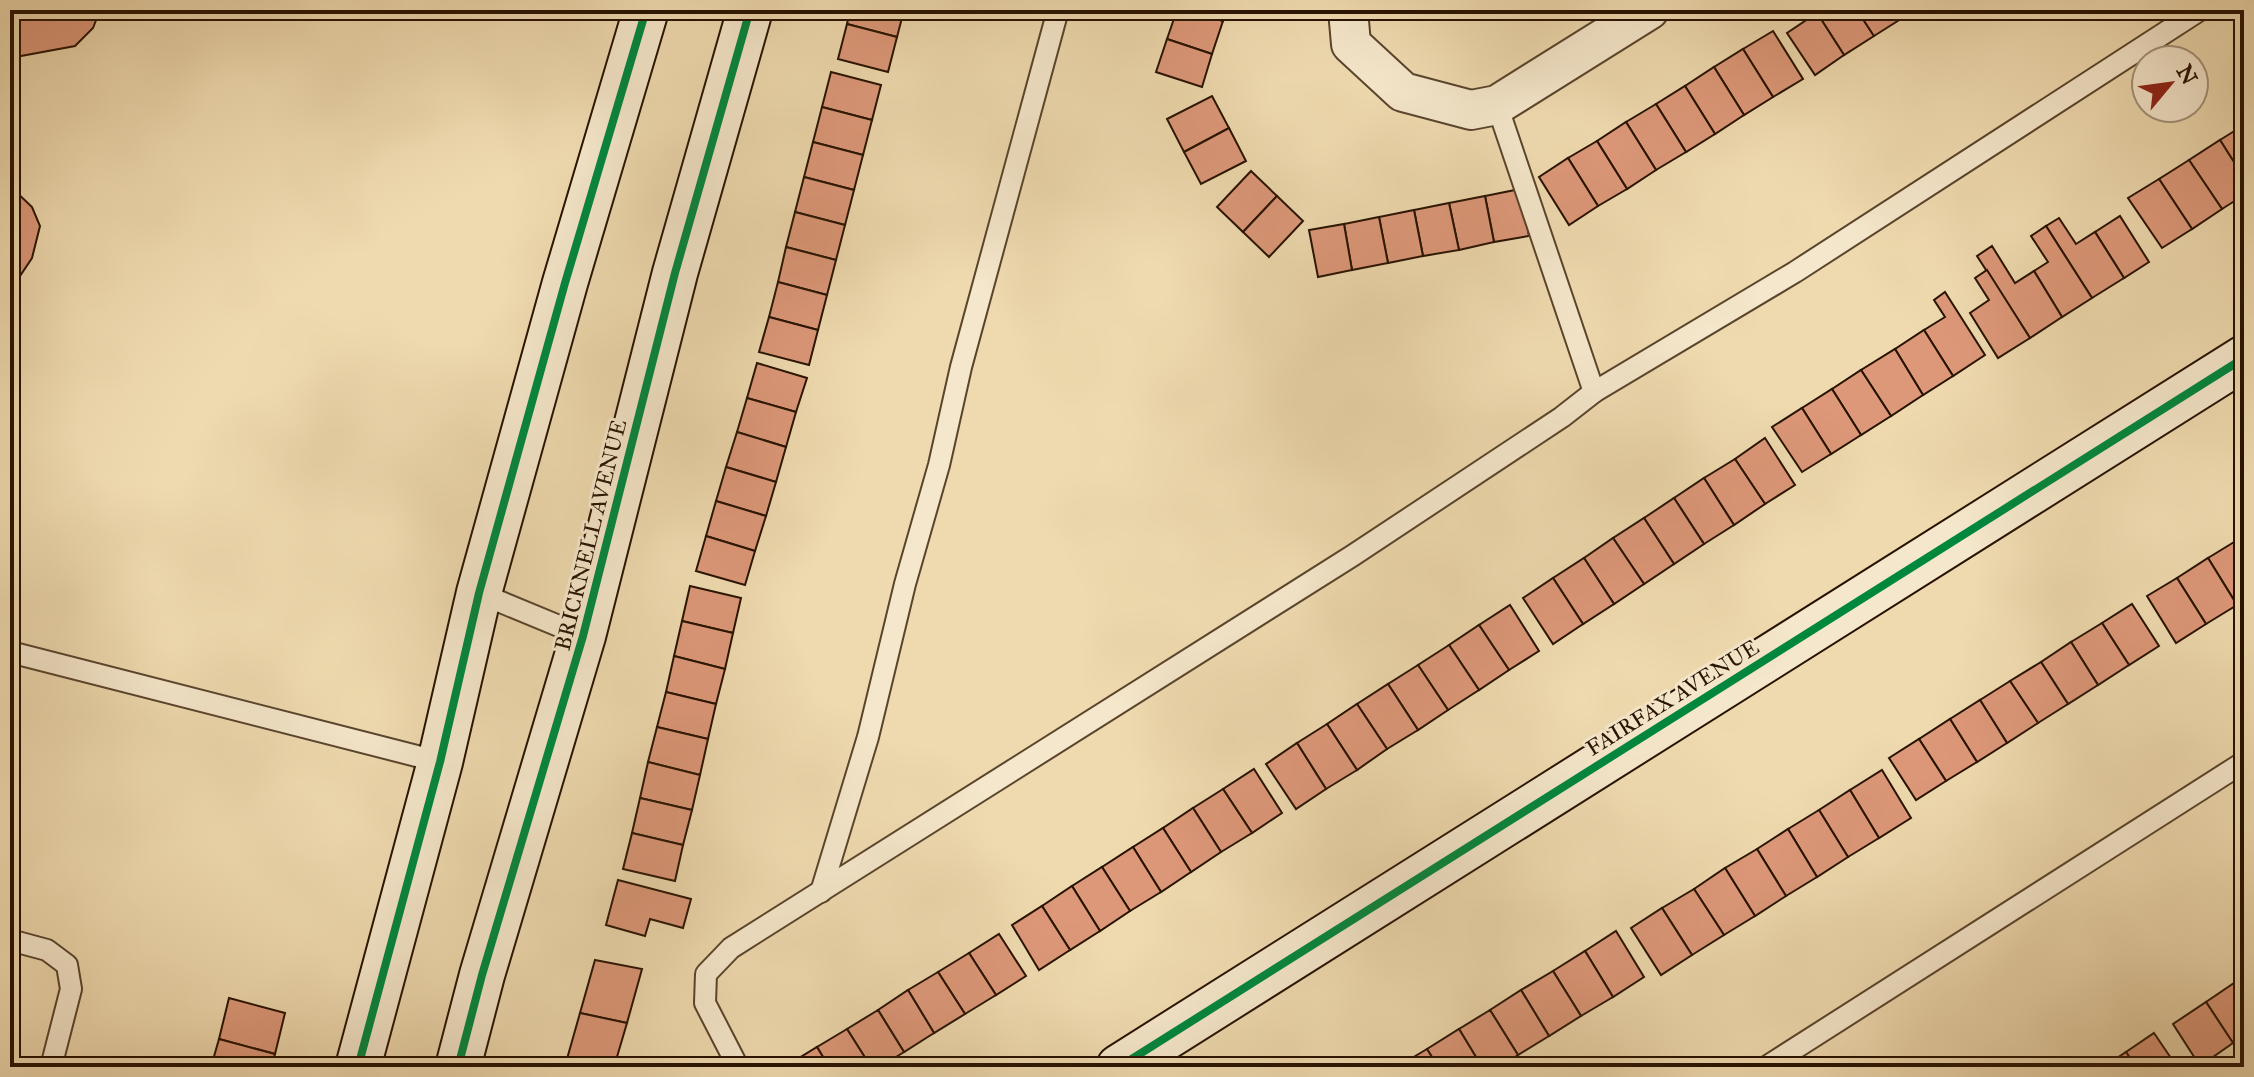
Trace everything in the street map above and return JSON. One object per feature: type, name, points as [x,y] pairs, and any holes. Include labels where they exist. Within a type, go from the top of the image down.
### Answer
[{"type":"street","points":[[358,1067],[440,762],[479,593],[565,283],[646,10]]},
{"type":"street","name":"BRICKNELL AVENUE","points":[[458,1067],[482,975],[583,636],[675,273],[750,10]]},
{"type":"street","points":[[1348,10],[1351,44],[1403,92],[1471,110],[1497,105],[1649,10]]},
{"type":"street","name":"FAIRFAX AVENUE","points":[[1119,1067],[2244,358]]},
{"type":"lane","points":[[821,892],[868,737],[905,584],[939,465],[961,367],[1058,10]]},
{"type":"lane","points":[[738,1067],[705,1003],[706,974],[731,948],[1352,556],[1562,417],[1594,392],[1795,272],[2200,10]]},
{"type":"lane","points":[[1497,105],[1594,392]]},
{"type":"lane","points":[[479,593],[583,636]]},
{"type":"lane","points":[[10,652],[440,762]]},
{"type":"lane","points":[[1766,1067],[2244,762]]},
{"type":"lane","points":[[10,940],[47,950],[67,965],[71,989],[51,1067]]},
{"type":"building","points":[[10,10],[100,10],[93,28],[75,46],[10,58]]},
{"type":"building","points":[[850,10],[904,10],[897,37],[847,24]]},
{"type":"building","points":[[1177,10],[1189,10],[1223,21],[1212,54],[1167,39]]},
{"type":"building","points":[[1189,10],[1227,10],[1223,21]]},
{"type":"building","points":[[1822,10],[1857,10],[1874,36],[1844,55],[1817,13]]},
{"type":"building","points":[[1857,10],[1899,10],[1904,17],[1874,36]]},
{"type":"building","points":[[1817,13],[1844,55],[1815,75],[1787,33]]},
{"type":"building","points":[[847,24],[897,37],[888,72],[838,59]]},
{"type":"building","points":[[1773,31],[1803,79],[1773,97],[1743,49]]},
{"type":"building","points":[[1167,39],[1212,54],[1202,87],[1156,72]]},
{"type":"building","points":[[1743,49],[1773,97],[1744,115],[1714,67]]},
{"type":"building","points":[[1714,67],[1744,115],[1715,134],[1685,86]]},
{"type":"building","points":[[831,72],[881,85],[872,120],[822,107]]},
{"type":"building","points":[[1685,86],[1715,134],[1686,152],[1656,104]]},
{"type":"building","points":[[1212,96],[1229,128],[1184,152],[1167,119]]},
{"type":"building","points":[[1656,104],[1686,152],[1656,170],[1626,122]]},
{"type":"building","points":[[822,107],[872,120],[863,155],[813,142]]},
{"type":"building","points":[[1626,122],[1656,170],[1627,189],[1597,141]]},
{"type":"building","points":[[2244,125],[2244,178],[2220,140]]},
{"type":"building","points":[[1229,128],[1246,161],[1201,184],[1184,152]]},
{"type":"building","points":[[2220,140],[2244,178],[2244,195],[2222,209],[2189,160]]},
{"type":"building","points":[[1597,141],[1627,189],[1598,206],[1568,158]]},
{"type":"building","points":[[813,142],[863,155],[854,190],[804,177]]},
{"type":"building","points":[[1568,158],[1598,206],[1569,225],[1539,177]]},
{"type":"building","points":[[2189,160],[2222,209],[2192,229],[2159,179]]},
{"type":"building","points":[[1251,171],[1277,196],[1243,232],[1217,207]]},
{"type":"building","points":[[804,177],[854,190],[845,225],[795,212]]},
{"type":"building","points":[[2159,179],[2192,229],[2162,248],[2128,198]]},
{"type":"building","points":[[10,186],[32,207],[40,226],[32,258],[10,291]]},
{"type":"building","points":[[1520,189],[1529,236],[1494,242],[1485,196]]},
{"type":"building","points":[[1277,196],[1303,221],[1269,257],[1243,232]]},
{"type":"building","points":[[1485,196],[1494,242],[1459,250],[1449,203]]},
{"type":"building","points":[[1449,203],[1459,250],[1423,256],[1414,210]]},
{"type":"building","points":[[1414,210],[1423,256],[1388,263],[1379,217]]},
{"type":"building","points":[[795,212],[845,225],[836,260],[786,247]]},
{"type":"building","points":[[2120,216],[2149,262],[2124,278],[2095,232]]},
{"type":"building","points":[[1379,217],[1388,263],[1352,270],[1344,224]]},
{"type":"building","points":[[2059,218],[2076,244],[2095,232],[2124,278],[2092,298],[2046,226]]},
{"type":"building","points":[[1344,224],[1352,270],[1318,277],[1309,230]]},
{"type":"building","points":[[2046,226],[2092,298],[2062,317],[2034,271],[2048,262],[2031,236]]},
{"type":"building","points":[[1992,246],[2015,283],[2034,271],[2062,317],[2030,338],[1977,256]]},
{"type":"building","points":[[786,247],[836,260],[827,295],[778,282]]},
{"type":"building","points":[[1987,270],[2030,338],[1998,358],[1970,313],[1989,300],[1975,278]]},
{"type":"building","points":[[778,282],[827,295],[818,330],[769,317]]},
{"type":"building","points":[[1945,292],[1985,355],[1953,376],[1924,330],[1945,317],[1934,300]]},
{"type":"building","points":[[769,317],[818,330],[809,365],[759,352]]},
{"type":"building","points":[[1924,330],[1953,376],[1923,395],[1895,349]]},
{"type":"building","points":[[1895,349],[1923,395],[1891,416],[1861,370]]},
{"type":"building","points":[[757,363],[807,378],[796,412],[747,398]]},
{"type":"building","points":[[1861,370],[1891,416],[1861,435],[1832,389]]},
{"type":"building","points":[[1832,389],[1861,435],[1831,454],[1802,408]]},
{"type":"building","points":[[747,398],[796,412],[786,447],[737,432]]},
{"type":"building","points":[[1802,408],[1831,454],[1802,472],[1772,427]]},
{"type":"building","points":[[737,432],[786,447],[776,482],[726,467]]},
{"type":"building","points":[[1765,438],[1795,485],[1765,504],[1735,459]]},
{"type":"building","points":[[1735,459],[1765,504],[1734,525],[1704,478]]},
{"type":"building","points":[[726,467],[776,482],[766,516],[716,501]]},
{"type":"building","points":[[1704,478],[1734,525],[1704,544],[1674,498]]},
{"type":"building","points":[[1674,498],[1704,544],[1674,564],[1644,518]]},
{"type":"building","points":[[716,501],[766,516],[755,551],[706,536]]},
{"type":"building","points":[[1644,518],[1674,564],[1644,584],[1613,538]]},
{"type":"building","points":[[706,536],[755,551],[745,585],[696,571]]},
{"type":"building","points":[[1613,538],[1644,584],[1614,604],[1584,558]]},
{"type":"building","points":[[2239,539],[2244,547],[2244,600],[2237,605],[2208,558]]},
{"type":"building","points":[[1584,558],[1614,604],[1583,624],[1553,578]]},
{"type":"building","points":[[2208,558],[2237,605],[2206,624],[2177,578]]},
{"type":"building","points":[[1553,578],[1583,624],[1553,644],[1523,598]]},
{"type":"building","points":[[2177,578],[2206,624],[2176,643],[2147,596]]},
{"type":"building","points":[[690,586],[741,598],[733,633],[682,621]]},
{"type":"building","points":[[2132,604],[2159,646],[2129,665],[2102,623]]},
{"type":"building","points":[[1510,605],[1539,651],[1509,670],[1479,625]]},
{"type":"building","points":[[682,621],[733,633],[725,669],[674,656]]},
{"type":"building","points":[[2102,623],[2129,665],[2098,685],[2071,642]]},
{"type":"building","points":[[1479,625],[1509,670],[1479,690],[1449,645]]},
{"type":"building","points":[[2071,642],[2098,685],[2068,704],[2041,662]]},
{"type":"building","points":[[1449,645],[1479,690],[1448,710],[1418,665]]},
{"type":"building","points":[[674,656],[725,669],[716,704],[666,692]]},
{"type":"building","points":[[2041,662],[2068,704],[2038,723],[2010,681]]},
{"type":"building","points":[[1418,665],[1448,710],[1418,730],[1388,684]]},
{"type":"building","points":[[2010,681],[2038,723],[2007,743],[1980,700]]},
{"type":"building","points":[[1388,684],[1418,730],[1387,749],[1357,704]]},
{"type":"building","points":[[666,692],[716,704],[708,739],[657,727]]},
{"type":"building","points":[[1980,700],[2007,743],[1977,762],[1950,719]]},
{"type":"building","points":[[1357,704],[1387,749],[1357,770],[1327,724]]},
{"type":"building","points":[[1950,719],[1977,762],[1946,781],[1919,739]]},
{"type":"building","points":[[1327,724],[1357,770],[1326,789],[1297,743]]},
{"type":"building","points":[[657,727],[708,739],[700,775],[648,762]]},
{"type":"building","points":[[1919,739],[1946,781],[1916,800],[1889,758]]},
{"type":"building","points":[[1297,743],[1326,789],[1296,809],[1266,764]]},
{"type":"building","points":[[648,762],[700,775],[692,810],[640,798]]},
{"type":"building","points":[[1254,769],[1282,813],[1252,833],[1223,789]]},
{"type":"building","points":[[1882,770],[1911,818],[1879,838],[1850,790]]},
{"type":"building","points":[[1223,789],[1252,833],[1221,852],[1193,808]]},
{"type":"building","points":[[1850,790],[1879,838],[1848,857],[1819,810]]},
{"type":"building","points":[[640,798],[692,810],[683,845],[632,833]]},
{"type":"building","points":[[1193,808],[1221,852],[1191,872],[1163,828]]},
{"type":"building","points":[[1819,810],[1848,857],[1817,877],[1788,829]]},
{"type":"building","points":[[1163,828],[1191,872],[1161,892],[1133,847]]},
{"type":"building","points":[[1788,829],[1817,877],[1786,896],[1757,849]]},
{"type":"building","points":[[632,833],[683,845],[675,881],[623,869]]},
{"type":"building","points":[[1133,847],[1161,892],[1130,911],[1102,867]]},
{"type":"building","points":[[1757,849],[1786,896],[1755,916],[1725,868]]},
{"type":"building","points":[[1102,867],[1130,911],[1100,931],[1072,886]]},
{"type":"building","points":[[1725,868],[1755,916],[1724,935],[1694,889]]},
{"type":"building","points":[[618,880],[691,899],[683,928],[650,919],[645,936],[606,925]]},
{"type":"building","points":[[1072,886],[1100,931],[1070,950],[1042,906]]},
{"type":"building","points":[[1694,889],[1724,935],[1692,955],[1662,908]]},
{"type":"building","points":[[1042,906],[1070,950],[1039,970],[1012,925]]},
{"type":"building","points":[[1662,908],[1692,955],[1661,975],[1631,928]]},
{"type":"building","points":[[1616,931],[1644,977],[1613,997],[1585,951]]},
{"type":"building","points":[[999,934],[1026,976],[996,995],[969,953]]},
{"type":"building","points":[[1585,951],[1613,997],[1581,1016],[1553,971]]},
{"type":"building","points":[[969,953],[996,995],[965,1014],[938,972]]},
{"type":"building","points":[[595,960],[642,969],[627,1023],[580,1013]]},
{"type":"building","points":[[1553,971],[1581,1016],[1549,1036],[1521,990]]},
{"type":"building","points":[[938,972],[965,1014],[934,1033],[908,990]]},
{"type":"building","points":[[2240,979],[2244,986],[2244,1036],[2233,1043],[2206,1002]]},
{"type":"building","points":[[908,990],[934,1033],[904,1052],[878,1010]]},
{"type":"building","points":[[1521,990],[1549,1036],[1518,1055],[1490,1010]]},
{"type":"building","points":[[229,998],[285,1013],[275,1054],[219,1039]]},
{"type":"building","points":[[2206,1002],[2233,1043],[2200,1066],[2173,1024]]},
{"type":"building","points":[[878,1010],[904,1052],[880,1067],[871,1067],[847,1029]]},
{"type":"building","points":[[1490,1010],[1518,1055],[1499,1067],[1482,1067],[1459,1029]]},
{"type":"building","points":[[580,1013],[627,1023],[614,1067],[565,1066]]},
{"type":"building","points":[[847,1029],[871,1067],[829,1067],[817,1047]]},
{"type":"building","points":[[1459,1029],[1482,1067],[1438,1067],[1427,1049]]},
{"type":"building","points":[[2154,1033],[2177,1067],[2136,1067],[2126,1052]]},
{"type":"building","points":[[219,1039],[275,1054],[271,1067],[211,1067]]},
{"type":"building","points":[[817,1047],[829,1067],[786,1066]]},
{"type":"building","points":[[1427,1049],[1438,1067],[1397,1067]]},
{"type":"building","points":[[2126,1052],[2136,1067],[2104,1067]]},
{"type":"cycle path","points":[[358,1067],[440,762],[479,593],[565,283],[646,10]]},
{"type":"cycle path","points":[[458,1067],[482,975],[583,636],[675,273],[750,10]]},
{"type":"cycle path","points":[[1119,1067],[2244,358]]}]
